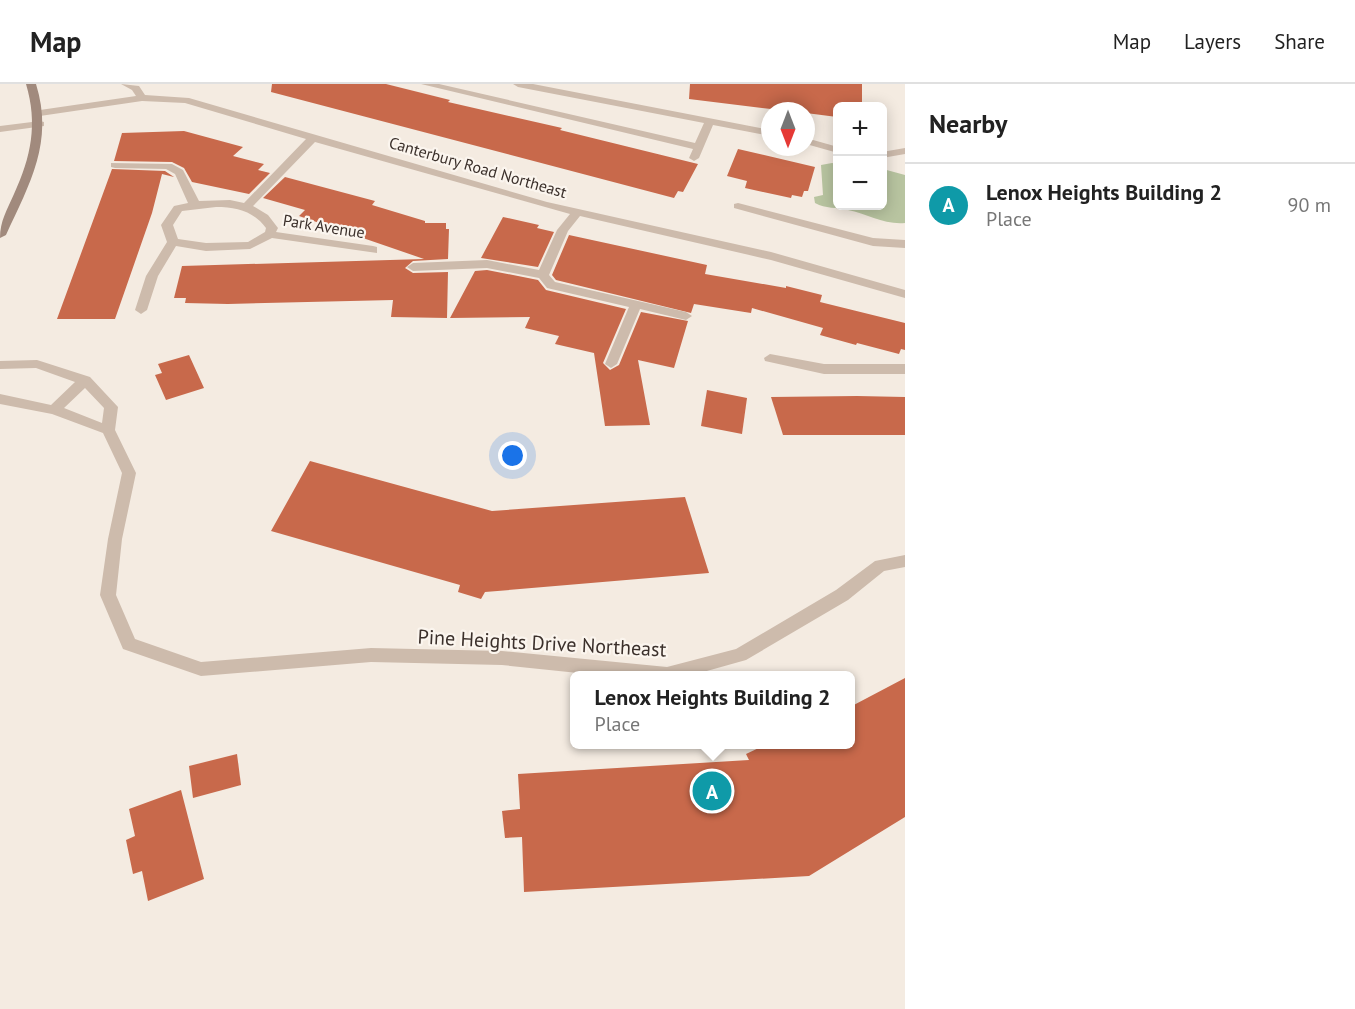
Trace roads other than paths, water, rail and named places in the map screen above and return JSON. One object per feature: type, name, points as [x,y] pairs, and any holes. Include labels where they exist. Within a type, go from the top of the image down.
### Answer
[{"type":"street","points":[[0,235],[35,154],[40,119],[31,84]]},
{"type":"street","points":[[126,84],[136,88],[142,98]]},
{"type":"street","points":[[426,84],[699,147]]},
{"type":"street","points":[[518,84],[761,132]]},
{"type":"street","name":"Canterbury Road Northeast","points":[[0,129],[142,98],[186,100],[578,212],[865,280],[905,294]]},
{"type":"street","points":[[694,158],[710,121]]},
{"type":"street","points":[[246,207],[314,137]]},
{"type":"street","points":[[815,141],[833,142]]},
{"type":"street","points":[[815,144],[833,149]]},
{"type":"street","points":[[887,146],[905,149]]},
{"type":"street","points":[[887,154],[905,149]]},
{"type":"street","points":[[114,165],[168,166],[179,172],[195,205]]},
{"type":"street","name":"Park Avenue","points":[[270,234],[272,228],[267,219],[246,207],[208,202],[178,208],[167,225],[173,242],[206,247],[250,245],[270,234],[373,250]]},
{"type":"street","points":[[738,206],[873,242],[905,244]]},
{"type":"street","points":[[543,275],[563,230],[578,212]]},
{"type":"street","points":[[141,310],[152,276],[173,242]]},
{"type":"street","points":[[413,267],[487,264],[543,275],[551,285],[686,316]]},
{"type":"street","points":[[611,364],[636,305]]},
{"type":"street","points":[[770,358],[824,369],[905,369]]},
{"type":"street","points":[[0,365],[37,364],[85,380],[111,407],[108,430],[54,410],[0,399]]},
{"type":"street","points":[[54,410],[85,380]]},
{"type":"street","name":"Pine Heights Drive Northeast","points":[[108,430],[129,473],[115,539],[108,594],[129,644],[201,669],[371,655],[502,658],[636,671]]},
{"type":"street","name":"Pine Heights Drive Northeast","points":[[679,671],[740,655],[842,594],[880,565],[905,561]]},
{"type":"place","name":"Lenox Heights Building 2","points":[[712,791]]}]
